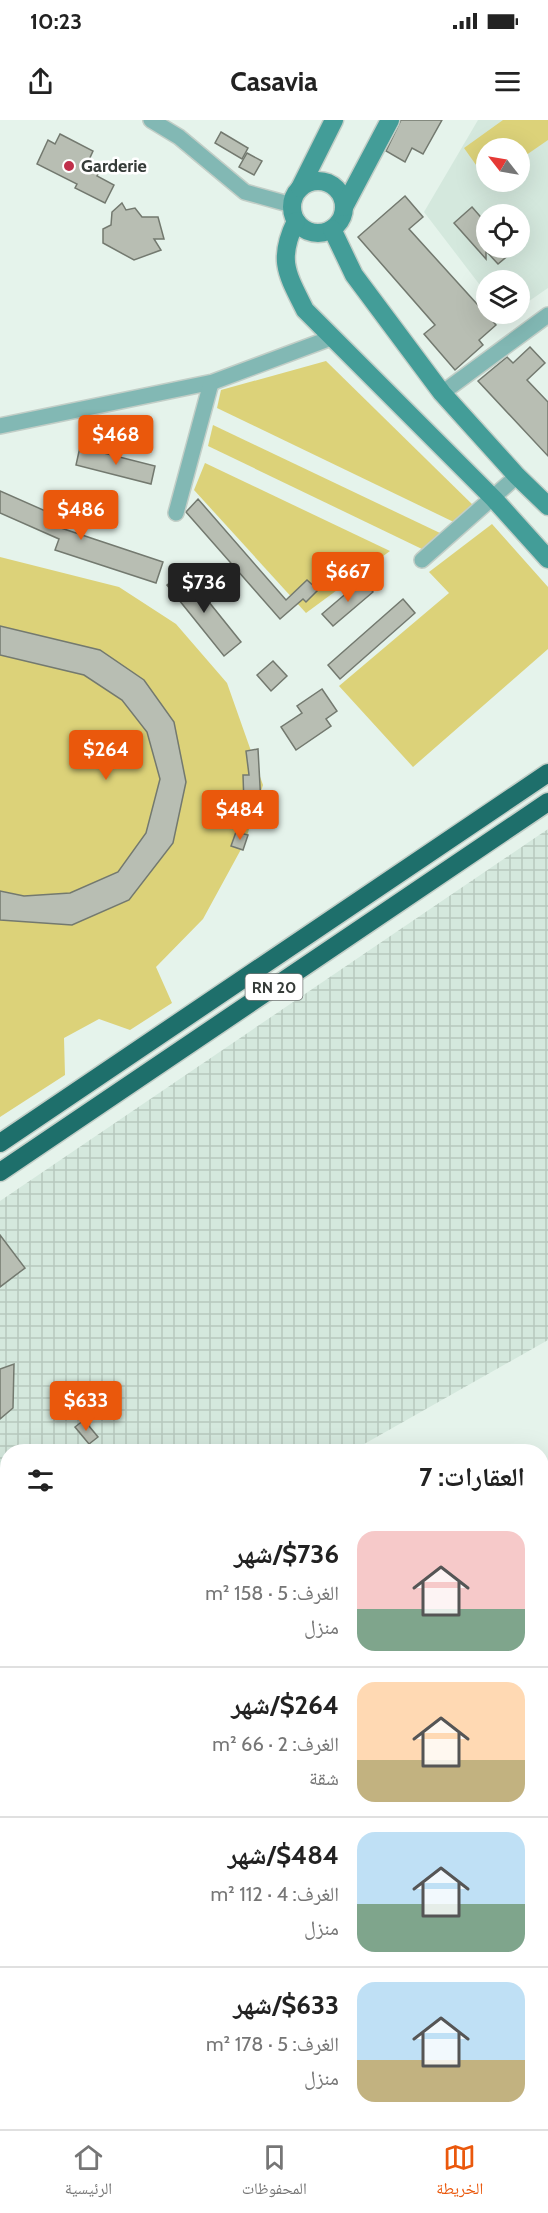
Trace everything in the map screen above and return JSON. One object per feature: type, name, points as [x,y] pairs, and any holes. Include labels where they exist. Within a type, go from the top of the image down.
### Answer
[{"type":"highway","name":"RN 20","points":[[0,1143],[548,773]]},
{"type":"highway","name":"RN 20","points":[[0,1172],[548,802]]},
{"type":"street","points":[[151,120],[179,137],[245,192],[294,213],[302,227],[316,233],[332,229],[339,223],[344,207],[390,120]]},
{"type":"street","points":[[334,120],[300,188],[286,242],[286,270],[305,310],[494,499],[548,559]]},
{"type":"street","points":[[300,188],[311,182],[327,182],[340,192],[344,207]]},
{"type":"street","points":[[332,229],[354,275],[442,393],[517,476],[548,506]]},
{"type":"street","points":[[442,393],[548,315]]},
{"type":"street","points":[[0,428],[211,383],[331,338]]},
{"type":"street","points":[[176,513],[211,383]]},
{"type":"street","points":[[422,560],[494,499],[517,476]]},
{"type":"shaded area","points":[[478,120],[548,120],[548,288],[530,300],[530,270],[476,270],[476,280],[424,212]]},
{"type":"shaded area","points":[[503,120],[548,120],[548,140],[530,152],[530,138],[478,138]]},
{"type":"shaded area","points":[[476,139],[476,165],[464,148]]},
{"type":"shaded area","points":[[326,361],[478,510],[460,525],[217,408],[221,390]]},
{"type":"shaded area","points":[[213,425],[440,533],[424,550],[208,446]]},
{"type":"shaded area","points":[[205,463],[390,551],[306,613],[194,490]]},
{"type":"shaded area","points":[[492,524],[548,587],[548,649],[413,767],[339,686],[449,593],[429,572]]},
{"type":"shaded area","points":[[0,557],[119,587],[176,624],[227,683],[263,785],[245,842],[203,919],[156,967],[172,1003],[130,1030],[99,1019],[64,1038],[65,1075],[0,1117]]},
{"type":"shaded area","points":[[548,829],[548,1340],[364,1444],[0,1444],[0,1201]]},
{"type":"building","points":[[401,120],[442,120],[423,154],[412,148],[405,162],[386,151]]},
{"type":"building","points":[[221,132],[248,148],[242,159],[215,143]]},
{"type":"building","name":"Garderie","points":[[60,134],[93,151],[88,162],[100,169],[97,176],[114,185],[105,203],[75,188],[77,184],[37,164],[48,140],[55,144]]},
{"type":"building","points":[[247,153],[262,161],[254,175],[239,167]]},
{"type":"building","points":[[405,196],[423,217],[409,229],[476,303],[476,324],[496,325],[479,340],[483,345],[455,370],[424,334],[435,325],[358,237]]},
{"type":"building","points":[[122,203],[126,210],[135,208],[142,217],[158,217],[164,239],[154,239],[161,250],[134,260],[103,243],[103,229],[111,225],[112,212]]},
{"type":"building","points":[[472,207],[476,212],[476,248],[454,223]]},
{"type":"building","points":[[492,258],[505,258],[498,264]]},
{"type":"building","points":[[530,347],[545,363],[527,380],[548,402],[548,456],[478,381],[507,357],[513,363]]},
{"type":"building","points":[[80,447],[155,466],[151,484],[76,465]]},
{"type":"building","points":[[0,491],[59,517],[55,526],[163,562],[156,583],[55,550],[59,539],[0,513]]},
{"type":"building","points":[[198,499],[286,600],[307,580],[318,590],[306,602],[303,599],[280,619],[186,512]]},
{"type":"building","points":[[184,571],[241,642],[224,656],[167,585]]},
{"type":"building","points":[[363,579],[373,592],[333,626],[322,614]]},
{"type":"building","points":[[403,599],[415,613],[340,679],[328,665]]},
{"type":"building","points":[[0,626],[100,650],[144,680],[174,722],[186,782],[173,843],[129,900],[72,925],[0,920],[0,891],[24,896],[70,893],[118,872],[146,833],[160,779],[147,732],[122,700],[84,675],[0,655]]},
{"type":"building","points":[[273,661],[287,676],[271,691],[257,675]]},
{"type":"building","points":[[322,689],[337,711],[326,719],[331,726],[296,750],[281,727],[302,713],[297,706]]},
{"type":"building","points":[[258,749],[261,804],[244,804],[243,775],[249,775],[246,751]]},
{"type":"building","points":[[236,832],[248,835],[243,850],[231,846]]},
{"type":"building","points":[[0,1235],[25,1268],[0,1287]]},
{"type":"building","points":[[14,1364],[13,1408],[0,1419],[0,1369]]},
{"type":"building","points":[[84,1420],[98,1437],[89,1444],[75,1427]]},
{"type":"place","name":"Garderie","points":[[69,166]]}]
